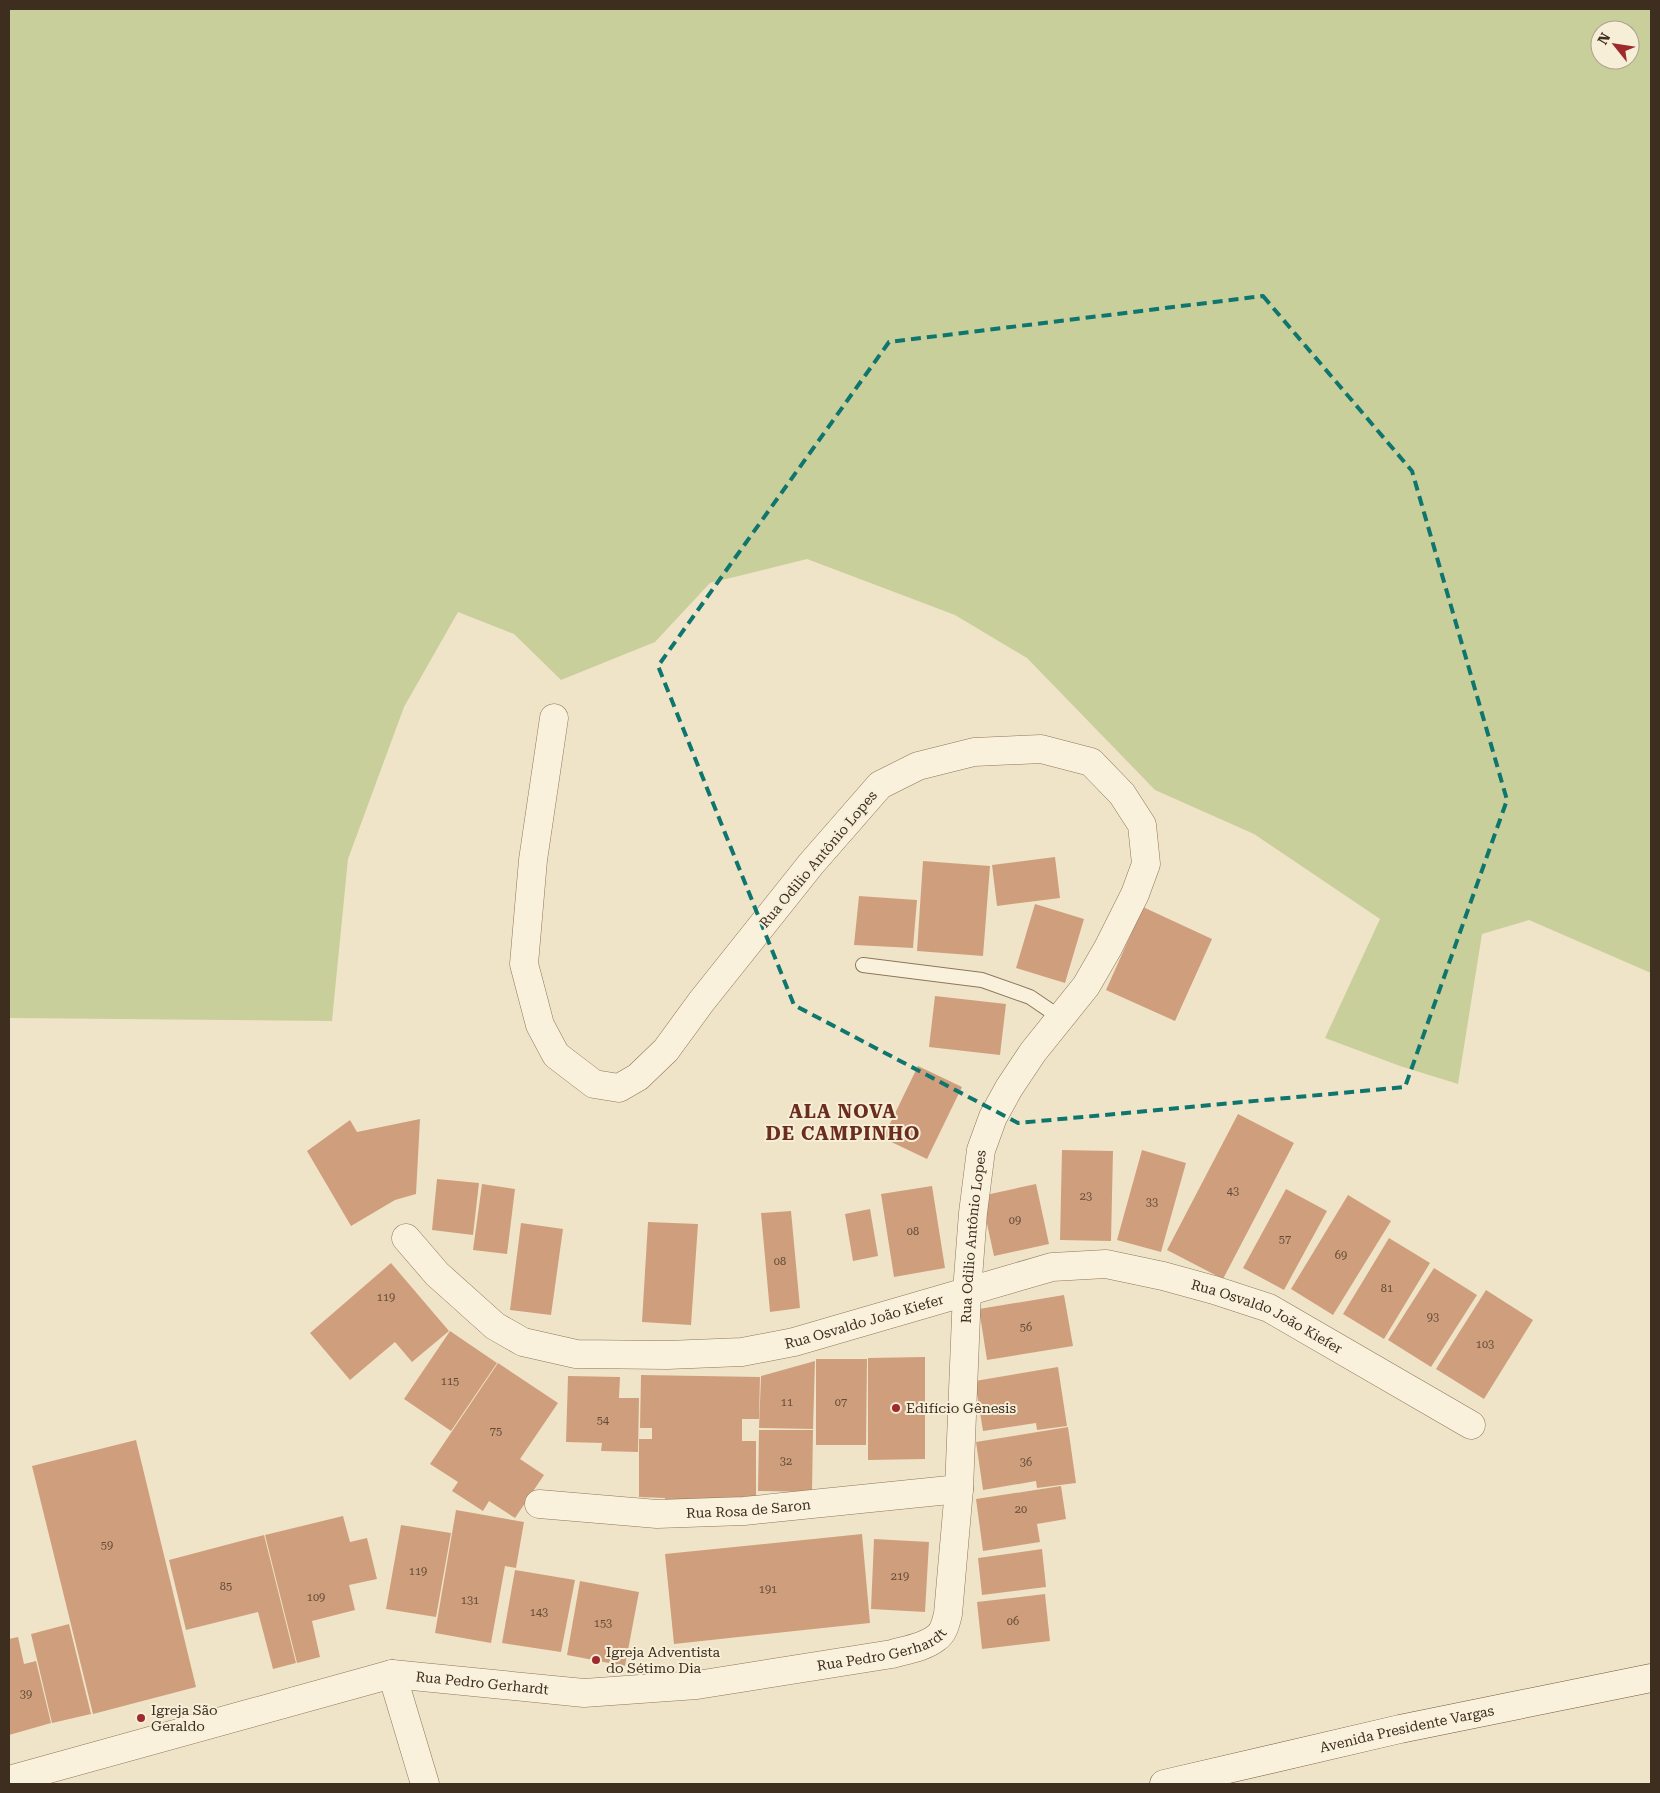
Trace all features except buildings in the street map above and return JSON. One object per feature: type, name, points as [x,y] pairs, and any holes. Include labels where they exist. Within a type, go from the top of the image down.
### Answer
[{"type":"street","name":"Rua Odilio Antônio Lopes","points":[[554,718],[533,860],[524,964],[540,1024],[556,1055],[594,1084],[619,1088],[638,1077],[666,1050],[701,1002],[811,864],[880,785],[918,766],[974,752],[1041,749],[1092,762],[1122,794],[1142,825],[1146,864],[1135,894],[1108,948],[1086,986],[1033,1052],[1009,1088],[993,1116],[981,1150],[973,1213],[967,1291],[959,1489],[948,1614]]},
{"type":"street","name":"Rua Osvaldo João Kiefer","points":[[406,1238],[437,1274],[495,1326],[524,1342],[576,1354],[667,1355],[742,1352],[794,1342],[1052,1267],[1106,1264],[1163,1276],[1269,1308],[1471,1425]]},
{"type":"street","name":"Rua Rosa de Saron","points":[[538,1504],[657,1514],[744,1511],[959,1489]]},
{"type":"street","name":"Rua Pedro Gerhardt","points":[[9,1780],[392,1674],[584,1693],[697,1685],[892,1654],[937,1638],[945,1627],[948,1614]]},
{"type":"street","points":[[392,1674],[425,1784]]},
{"type":"street","name":"Avenida Presidente Vargas","points":[[1164,1784],[1400,1729],[1651,1678]]},
{"type":"lane","points":[[863,965],[982,980],[1030,996],[1060,1018]]},
{"type":"highlighted area","points":[[1263,296],[1412,471],[1507,800],[1405,1087],[1018,1123],[794,1005],[658,666],[889,342]]},
{"type":"green space","points":[[9,9],[1651,9],[1651,973],[1529,920],[1482,934],[1458,1084],[1400,1066],[1325,1038],[1380,919],[1254,834],[1155,790],[1027,658],[955,615],[807,559],[710,583],[655,642],[561,680],[514,634],[458,612],[404,707],[348,859],[332,1021],[9,1018]]},
{"type":"place","name":"Edifício Gênesis","points":[[896,1408]]},
{"type":"place","name":"Igreja Adventista do Sétimo Dia","points":[[596,1660]]},
{"type":"place","name":"Igreja São Geraldo","points":[[141,1718]]},
{"type":"district","name":"ALA NOVA DE CAMPINHO","points":[[843,1122]]}]
